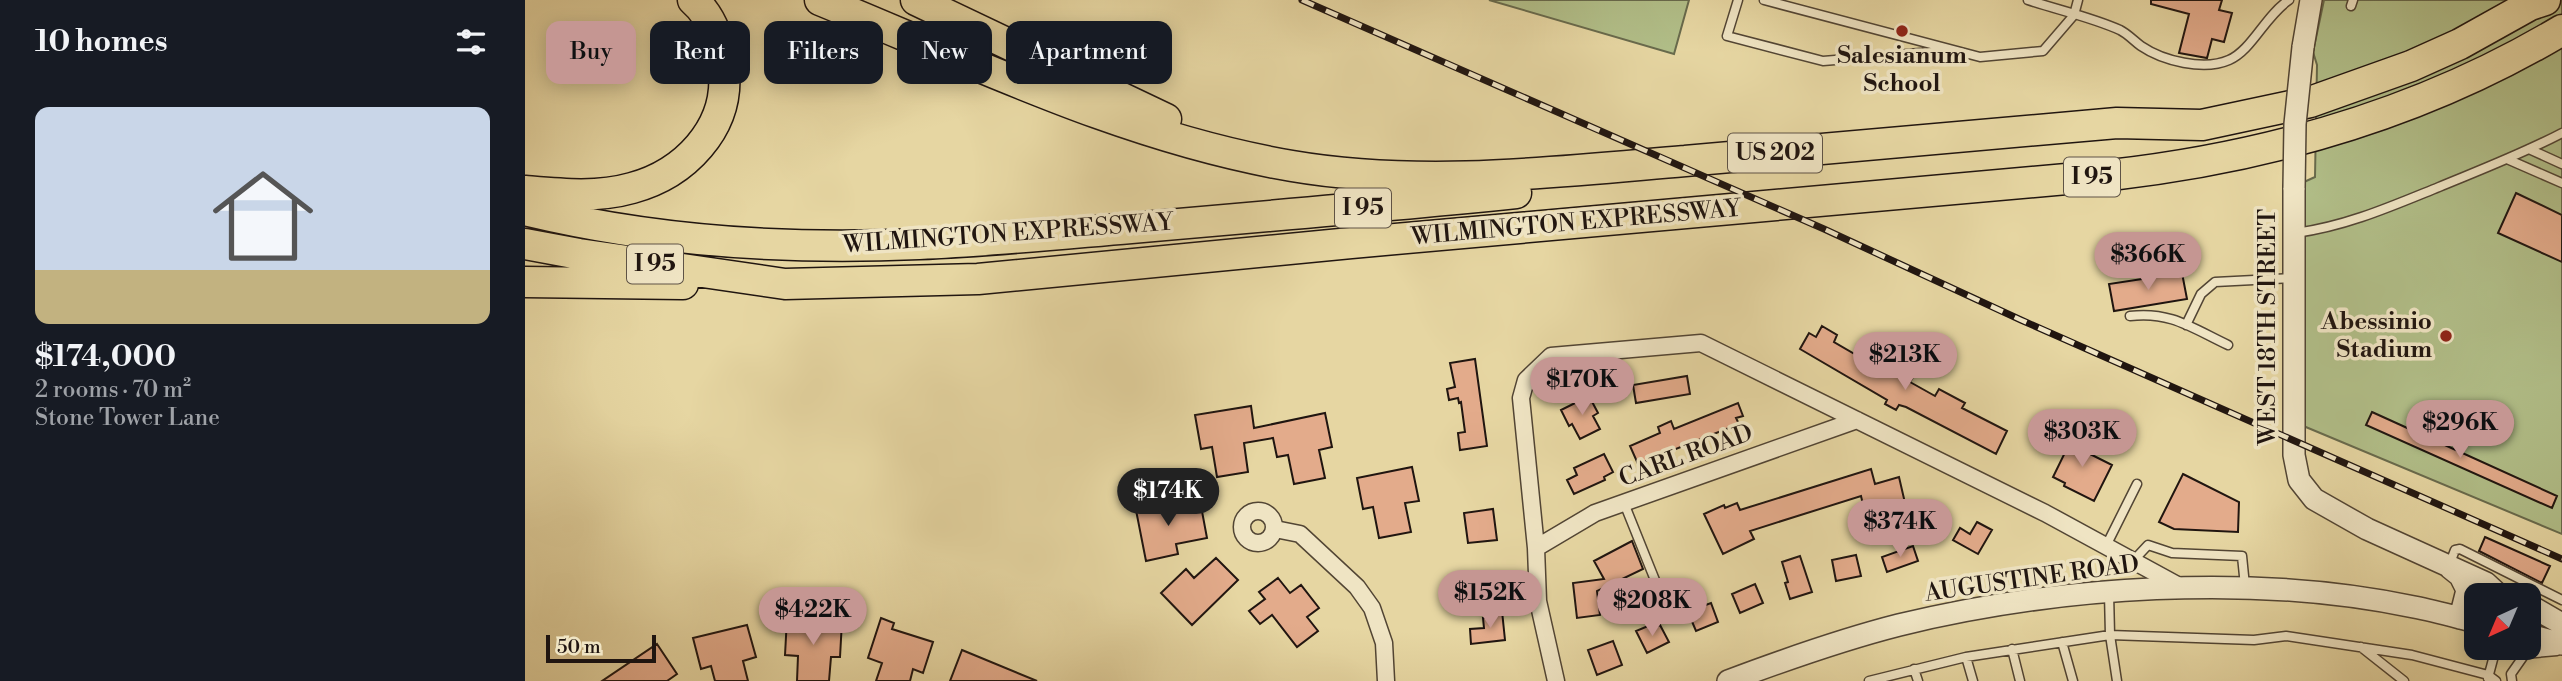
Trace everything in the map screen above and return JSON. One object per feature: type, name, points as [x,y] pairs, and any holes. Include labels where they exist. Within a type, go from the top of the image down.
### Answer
[{"type":"highway","points":[[525,191],[571,195],[633,188],[677,166],[695,153],[715,124],[725,83],[719,42],[708,19],[693,0]]},
{"type":"highway","name":"US 202","points":[[820,0],[1139,128],[1240,155],[1347,173],[1480,176],[2117,123],[2202,125]]},
{"type":"highway","points":[[916,0],[1168,120],[1209,135],[1347,173]]},
{"type":"highway","name":"I 95","points":[[2202,125],[2279,110],[2337,93],[2411,66],[2484,32],[2530,5],[2545,0]]},
{"type":"highway","name":"WILMINGTON EXPRESSWAY","points":[[525,244],[785,284],[978,279],[2111,175],[2174,167],[2263,150],[2406,107],[2508,61],[2562,30]]},
{"type":"highway","name":"WILMINGTON EXPRESSWAY","points":[[525,211],[582,223],[704,240],[782,245],[919,244],[1357,209],[2103,138],[2202,125]]},
{"type":"highway","points":[[525,282],[785,284]]},
{"type":"street","name":"WEST 18TH STREET","points":[[2311,0],[2295,124],[2294,455],[2299,481],[2314,499],[2325,506],[2481,583]]},
{"type":"street","points":[[1556,681],[1538,601],[1536,548],[1521,398],[1526,380],[1551,356],[1700,343],[2045,513],[2183,588]]},
{"type":"street","name":"CARL ROAD","points":[[1536,548],[1595,513],[1857,420]]},
{"type":"street","points":[[1275,529],[1300,534],[1357,587],[1372,608],[1384,643],[1386,681]]},
{"type":"street","points":[[2448,567],[2460,576],[2464,584]]},
{"type":"street","name":"AUGUSTINE ROAD","points":[[1728,681],[1835,642],[1955,612],[2043,599],[2109,593],[2183,588],[2338,595],[2414,607],[2464,619]]},
{"type":"street","points":[[2541,638],[2562,644]]},
{"type":"lane","points":[[1738,0],[1727,36],[1823,61],[1950,50]]},
{"type":"lane","points":[[1763,0],[1980,57],[2043,51],[2074,15],[2078,0]]},
{"type":"lane","points":[[2028,0],[2121,31],[2143,48],[2165,57],[2208,66],[2228,60],[2241,52],[2265,20],[2289,0]]},
{"type":"lane","points":[[2293,233],[2329,228],[2360,219],[2507,159],[2562,133]]},
{"type":"lane","points":[[2529,149],[2562,164]]},
{"type":"lane","points":[[2507,159],[2562,184]]},
{"type":"lane","points":[[2186,325],[2200,294],[2215,282],[2294,278]]},
{"type":"lane","points":[[2130,316],[2144,314],[2170,317],[2228,345]]},
{"type":"lane","points":[[2106,546],[2137,484]]},
{"type":"lane","points":[[1624,503],[1669,615]]},
{"type":"lane","points":[[2133,561],[2148,545],[2172,553],[2242,556],[2245,589]]},
{"type":"lane","points":[[2448,567],[2455,550],[2460,549],[2551,608]]},
{"type":"lane","points":[[2109,593],[2110,635],[2117,681]]},
{"type":"lane","points":[[1869,681],[1966,657],[2110,635],[2255,640],[2285,636],[2412,655],[2496,681]]},
{"type":"lane","points":[[2063,642],[2073,681]]},
{"type":"lane","points":[[2358,646],[2404,681]]},
{"type":"lane","points":[[2013,649],[2020,681]]},
{"type":"lane","points":[[2512,681],[2511,674],[2525,654],[2562,650]]},
{"type":"lane","points":[[1966,657],[1973,681]]},
{"type":"lane","points":[[2488,678],[2493,660]]},
{"type":"lane","points":[[1914,669],[1918,681]]},
{"type":"green space","points":[[1489,0],[1689,0],[1674,54]]},
{"type":"green space","points":[[2324,0],[2562,0],[2562,534],[2301,425],[2304,182],[2315,177],[2317,65],[2313,52]]},
{"type":"building","points":[[2151,0],[2222,0],[2219,10],[2232,13],[2224,42],[2212,39],[2207,58],[2179,53],[2189,14],[2151,4]]},
{"type":"building","points":[[2516,193],[2562,215],[2562,262],[2498,233]]},
{"type":"building","points":[[2182,273],[2187,299],[2114,311],[2109,284]]},
{"type":"building","points":[[1822,326],[1837,335],[1834,342],[1889,374],[1891,371],[1899,375],[1902,370],[1913,377],[1910,382],[1935,396],[1939,389],[1965,403],[1962,408],[2007,431],[1996,454],[1906,407],[1899,405],[1896,410],[1885,404],[1887,400],[1800,349],[1809,333],[1816,337]]},
{"type":"building","points":[[1475,359],[1487,446],[1460,450],[1458,433],[1465,432],[1461,402],[1459,403],[1458,398],[1449,400],[1447,389],[1455,387],[1450,363]]},
{"type":"building","points":[[1687,376],[1690,394],[1636,403],[1633,385]]},
{"type":"building","points":[[1589,396],[1598,413],[1593,416],[1600,429],[1580,439],[1561,410]]},
{"type":"building","points":[[1738,403],[1743,416],[1736,418],[1739,424],[1638,464],[1630,446],[1660,433],[1658,427],[1671,421],[1674,429]]},
{"type":"building","points":[[1251,406],[1254,428],[1325,413],[1332,447],[1319,450],[1325,478],[1294,484],[1288,455],[1277,457],[1273,438],[1244,443],[1248,472],[1217,477],[1212,447],[1201,449],[1195,415]]},
{"type":"building","points":[[2372,412],[2557,496],[2552,508],[2366,425]]},
{"type":"building","points":[[2075,432],[2092,440],[2086,452],[2112,465],[2094,501],[2064,486],[2065,483],[2053,477]]},
{"type":"building","points":[[1604,454],[1613,472],[1604,477],[1605,480],[1574,494],[1567,480],[1577,475],[1574,468]]},
{"type":"building","points":[[1412,467],[1419,501],[1405,503],[1411,532],[1379,538],[1373,507],[1363,509],[1357,478]]},
{"type":"building","points":[[1871,469],[1875,484],[1899,477],[1905,503],[1865,513],[1861,496],[1750,531],[1754,539],[1723,554],[1704,514],[1724,505],[1725,508],[1737,503],[1740,510]]},
{"type":"building","points":[[2183,474],[2239,502],[2238,532],[2174,529],[2159,522]]},
{"type":"building","points":[[1170,498],[1172,512],[1201,506],[1207,538],[1176,544],[1178,554],[1146,561],[1135,505]]},
{"type":"building","points":[[1493,509],[1497,540],[1468,543],[1464,513]]},
{"type":"building","points":[[1977,522],[1992,530],[1978,554],[1953,540],[1960,528],[1970,534]]},
{"type":"building","points":[[2485,537],[2550,566],[2542,583],[2479,551]]},
{"type":"building","points":[[1632,541],[1643,569],[1597,591],[1600,615],[1577,618],[1573,583],[1604,579],[1594,561]]},
{"type":"building","points":[[1913,546],[1918,561],[1887,572],[1882,557]]},
{"type":"building","points":[[1856,555],[1861,576],[1836,581],[1832,560]]},
{"type":"building","points":[[1800,556],[1812,592],[1790,599],[1782,562]]},
{"type":"building","points":[[1216,558],[1238,580],[1192,625],[1161,593],[1186,569],[1194,578]]},
{"type":"building","points":[[1278,578],[1290,593],[1301,585],[1319,608],[1307,617],[1318,631],[1297,647],[1272,615],[1260,624],[1249,611],[1265,599],[1259,592]]},
{"type":"building","points":[[1755,584],[1763,603],[1740,613],[1732,594]]},
{"type":"building","points":[[1699,599],[1703,606],[1711,603],[1718,622],[1696,631],[1685,605]]},
{"type":"building","points":[[1502,611],[1505,640],[1471,644],[1470,629],[1484,628],[1483,618],[1492,618],[1491,612]]},
{"type":"building","points":[[787,618],[842,621],[840,657],[831,657],[829,681],[797,681],[798,656],[785,655]]},
{"type":"building","points":[[881,618],[894,623],[892,629],[933,642],[923,673],[913,669],[910,681],[876,681],[882,663],[868,658]]},
{"type":"building","points":[[747,625],[756,657],[743,661],[748,681],[715,681],[711,666],[701,669],[693,638]]},
{"type":"building","points":[[1660,625],[1669,642],[1647,653],[1636,631],[1648,626],[1650,630]]},
{"type":"building","points":[[1613,641],[1622,665],[1597,675],[1588,650]]},
{"type":"building","points":[[657,644],[677,674],[667,681],[602,681]]},
{"type":"building","points":[[962,650],[1037,681],[950,681]]},
{"type":"railway","points":[[1302,0],[1824,229],[2021,320],[2562,559]]},
{"type":"place","name":"Salesianum School","points":[[1902,31]]},
{"type":"place","name":"Abessinio Stadium","points":[[2446,336]]}]
